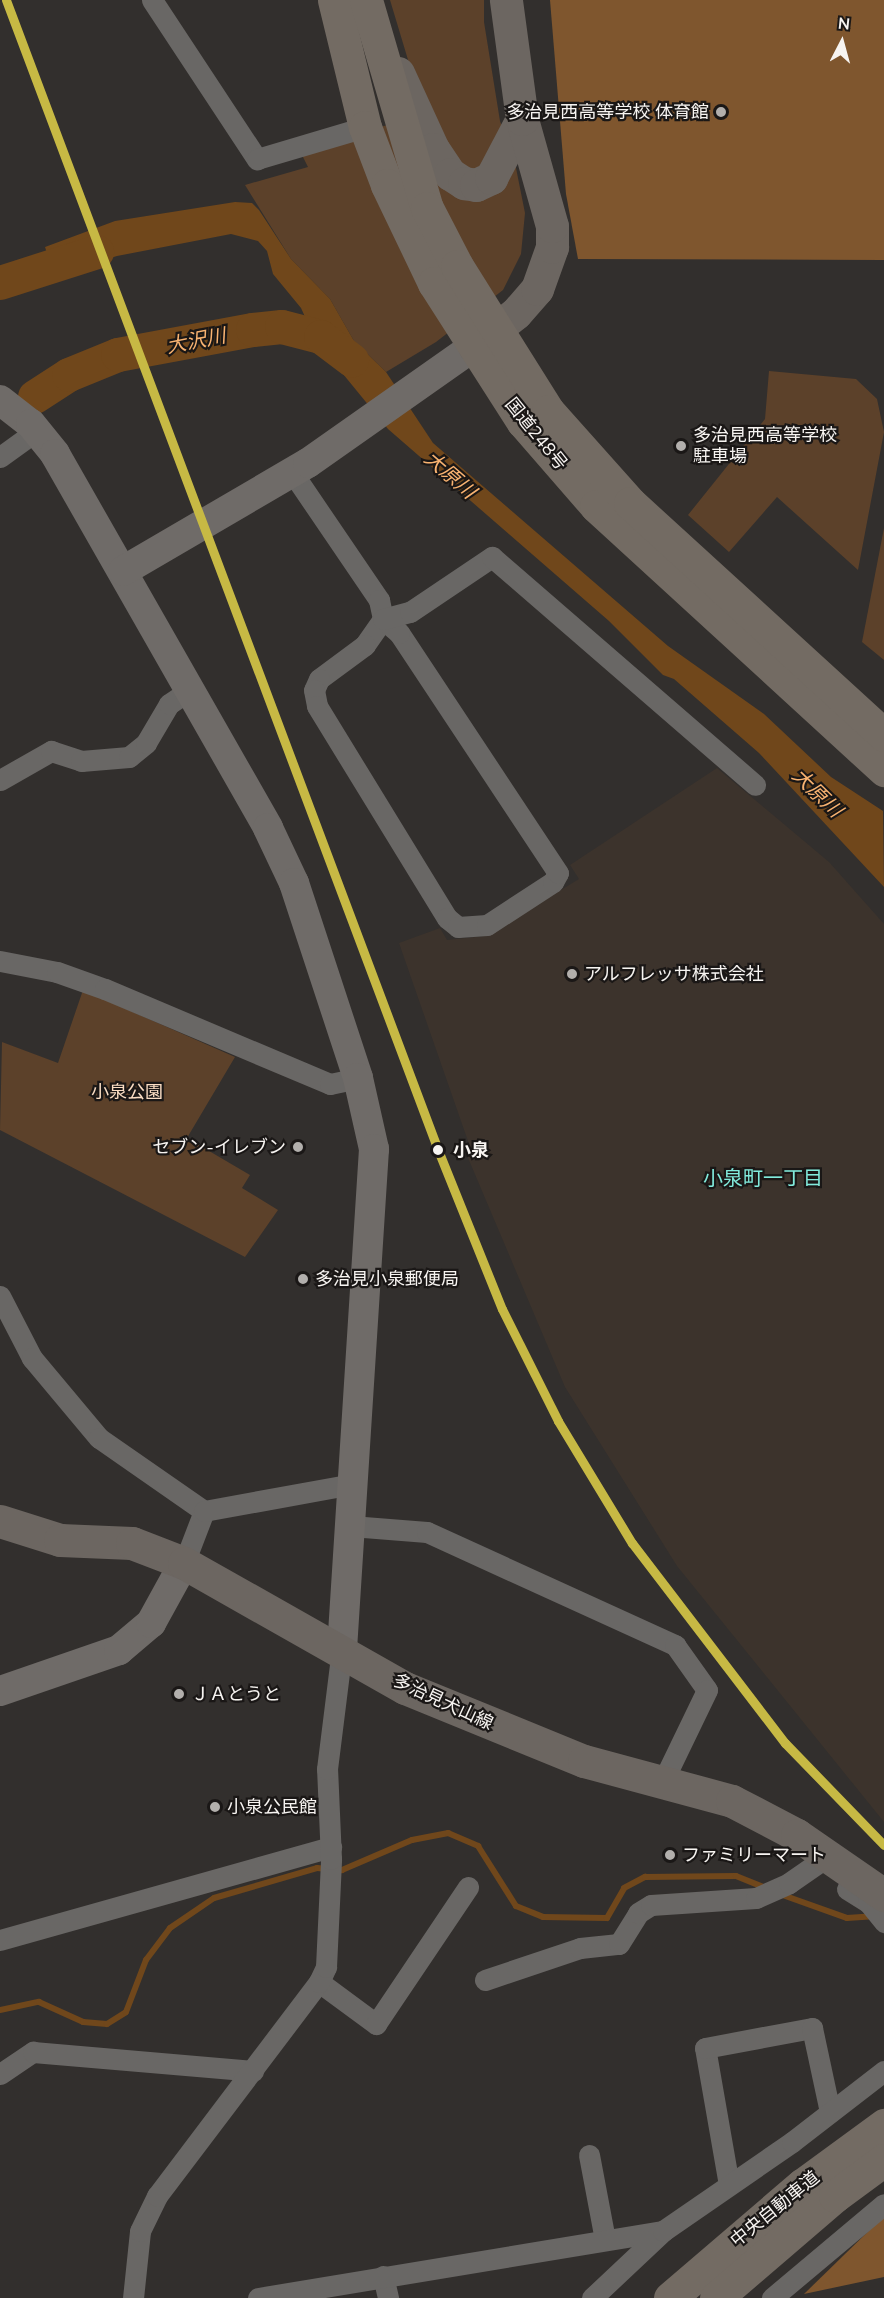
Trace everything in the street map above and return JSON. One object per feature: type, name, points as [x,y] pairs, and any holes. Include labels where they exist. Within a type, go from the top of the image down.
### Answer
[{"type":"highway","name":"国道248号","points":[[334,0],[365,127],[387,185],[434,283],[630,503],[884,735]]},
{"type":"highway","name":"国道248号","points":[[368,6],[428,208],[457,266],[485,338],[523,422],[596,506],[884,770]]},
{"type":"highway","name":"中央自動車道","points":[[670,2298],[802,2185],[884,2125]]},
{"type":"highway","name":"中央自動車道","points":[[716,2298],[835,2196],[884,2160]]},
{"type":"main road","points":[[485,338],[537,289],[552,247],[552,226],[522,119],[506,0]]},
{"type":"main road","points":[[368,6],[433,149],[450,174],[476,185],[491,178],[522,119]]},
{"type":"main road","name":"多治見犬山線","points":[[2,1527],[60,1540],[132,1543],[184,1563],[342,1649],[405,1688],[584,1761],[732,1801],[876,1899]]},
{"type":"street","points":[[152,0],[257,159],[365,127]]},
{"type":"street","points":[[123,571],[300,467],[485,338]]},
{"type":"street","points":[[0,400],[36,431],[56,454],[268,828],[294,883],[358,1078],[374,1149],[342,1649],[327,1769],[331,1862],[327,1967],[319,1982],[253,2071],[157,2196],[140,2231],[133,2298]]},
{"type":"street","points":[[0,457],[36,431]]},
{"type":"street","points":[[300,467],[379,600],[383,619],[399,633],[558,873],[553,882],[487,925],[464,928],[447,918],[316,706],[314,690],[319,679],[365,645],[383,619],[410,612],[492,557],[755,785]]},
{"type":"street","points":[[0,780],[51,751],[81,761],[129,757],[146,743],[169,704],[191,689]]},
{"type":"street","points":[[0,961],[57,972],[105,989],[330,1084],[358,1078]]},
{"type":"street","points":[[0,1296],[32,1358],[99,1438],[204,1511],[353,1484]]},
{"type":"street","points":[[0,1691],[119,1650],[151,1623],[184,1563],[204,1511]]},
{"type":"street","points":[[351,1526],[427,1532],[675,1646],[707,1690],[662,1783]]},
{"type":"street","points":[[485,1980],[580,1947],[619,1944],[638,1913],[651,1905],[756,1898],[789,1883],[821,1861]]},
{"type":"street","points":[[0,1940],[331,1862]]},
{"type":"street","points":[[319,1982],[376,2025],[468,1887]]},
{"type":"street","points":[[876,1899],[884,1922]]},
{"type":"street","points":[[729,2185],[705,2048],[812,2028],[830,2112]]},
{"type":"street","points":[[0,2074],[33,2052],[253,2071]]},
{"type":"street","points":[[592,2298],[663,2231],[884,2071]]},
{"type":"street","points":[[589,2155],[605,2240]]},
{"type":"street","points":[[772,2298],[792,2290],[884,2204]]},
{"type":"street","points":[[258,2298],[663,2231]]},
{"type":"street","points":[[383,2276],[388,2298]]},
{"type":"shaded area","points":[[550,0],[884,0],[884,260],[578,259],[566,194]]},
{"type":"shaded area","points":[[717,768],[829,862],[884,924],[884,1822],[677,1566],[565,1387],[463,1146],[469,1144],[399,943],[440,928],[447,940],[485,936],[579,879],[570,865]]},
{"type":"shaded area","points":[[884,2216],[884,2277],[804,2294]]},
{"type":"green space","points":[[390,0],[484,0],[484,22],[500,121],[516,168],[525,213],[521,254],[503,290],[436,342],[386,372],[354,341],[330,299],[291,259],[245,185],[308,167],[301,153],[424,113]]},
{"type":"green space","points":[[769,371],[856,379],[877,399],[884,432],[858,570],[777,497],[729,552],[688,515],[765,419]]},
{"type":"green space","points":[[884,528],[884,660],[862,642]]},
{"type":"green space","name":"小泉公園","points":[[83,990],[235,1057],[187,1138],[250,1175],[242,1188],[278,1210],[245,1257],[0,1130],[2,1042],[58,1063]]},
{"type":"water","points":[[235,202],[252,203],[259,210],[291,259],[330,299],[354,341],[386,372],[433,443],[668,646],[764,714],[831,777],[883,811],[884,887],[759,753],[674,679],[663,675],[609,621],[388,429],[316,341],[301,308],[273,274],[267,251],[258,241],[231,234],[117,256],[54,275],[45,247],[115,221]]},
{"type":"waterway","name":"大原川","points":[[0,283],[97,252]]},
{"type":"waterway","name":"大沢川","points":[[35,397],[69,375],[118,355],[253,330],[282,327],[321,337],[352,360]]},
{"type":"waterway","points":[[0,2010],[39,2002],[83,2022],[107,2024],[126,2012],[146,1960],[170,1928],[214,1898],[317,1868],[342,1870],[412,1840],[448,1833],[478,1846],[516,1906],[543,1917],[607,1918],[624,1888],[645,1877],[736,1876],[765,1888]]},
{"type":"waterway","points":[[777,1893],[847,1918],[873,1916]]},
{"type":"transit line","points":[[6,0],[438,1150],[502,1309],[558,1421],[632,1543],[785,1743],[884,1845]]},
{"type":"place","name":"多治見西高等学校 体育館","points":[[721,112]]},
{"type":"place","name":"多治見西高等学校 駐車場","points":[[681,446]]},
{"type":"place","name":"アルフレッサ株式会社","points":[[572,974]]},
{"type":"place","name":"セブン-イレブン","points":[[298,1147]]},
{"type":"place","name":"小泉","points":[[438,1150]]},
{"type":"place","name":"多治見小泉郵便局","points":[[303,1279]]},
{"type":"place","name":"ＪＡとうと","points":[[179,1694]]},
{"type":"place","name":"小泉公民館","points":[[215,1807]]},
{"type":"place","name":"ファミリーマート","points":[[670,1855]]},
{"type":"district","name":"小泉町一丁目","points":[[763,1178]]}]
